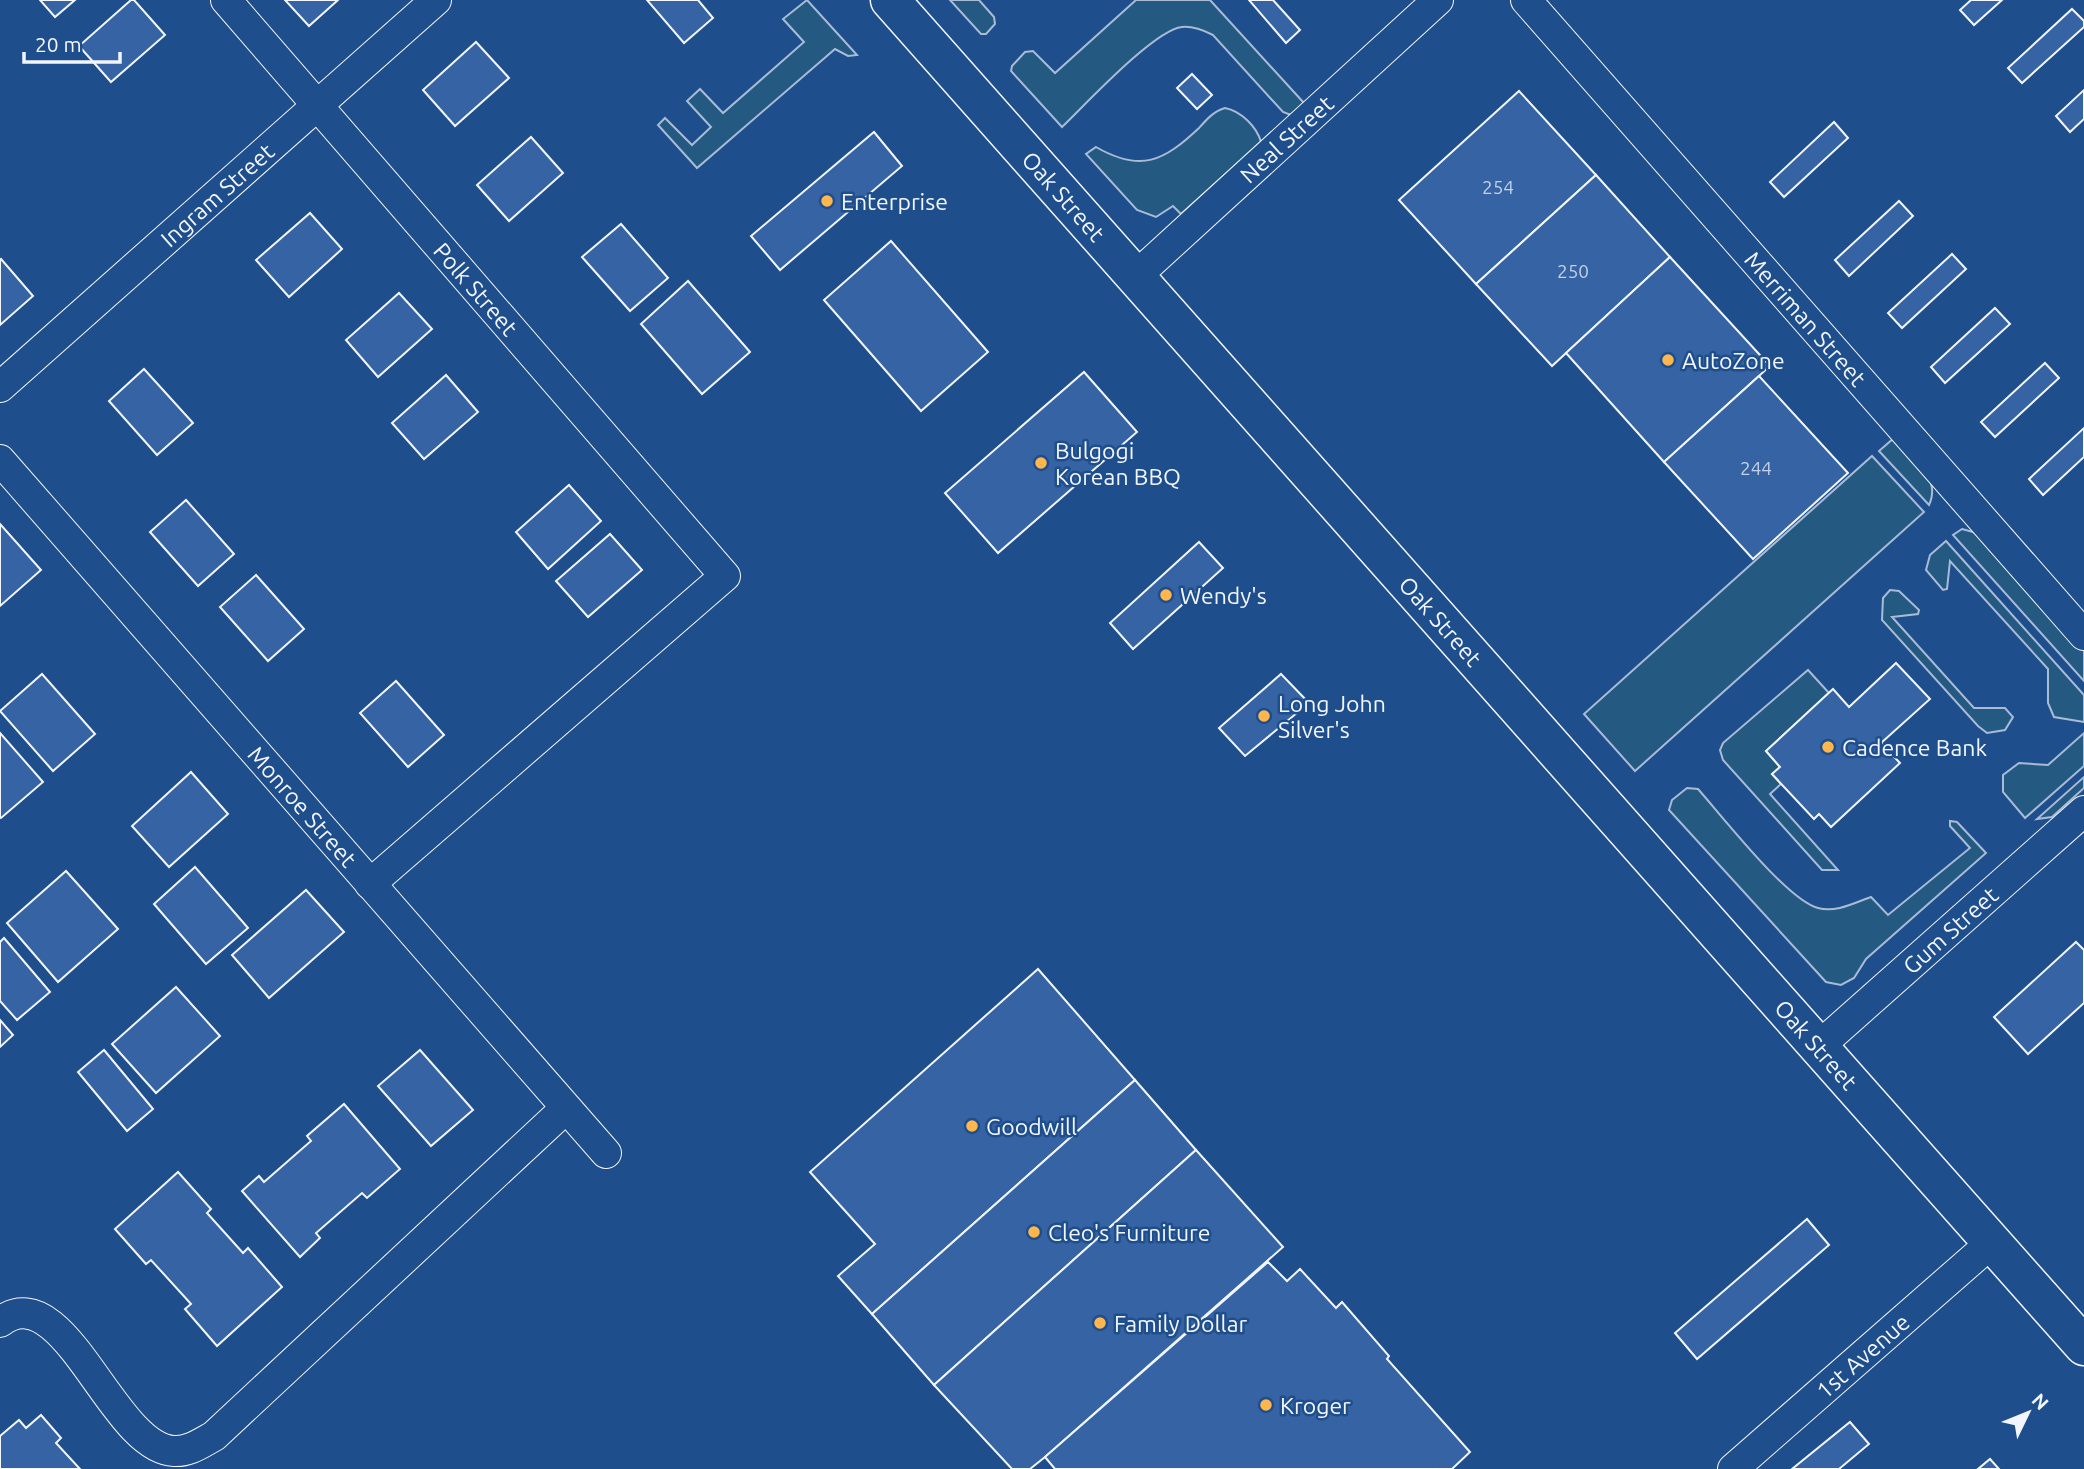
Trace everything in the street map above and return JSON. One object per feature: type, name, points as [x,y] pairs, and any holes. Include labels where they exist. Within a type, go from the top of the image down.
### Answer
[{"type":"highway","name":"Oak Street","points":[[890,0],[1990,1244],[2084,1346]]},
{"type":"street","name":"Polk Street","points":[[226,0],[725,576],[370,884]]},
{"type":"street","name":"Ingram Street","points":[[0,387],[436,0]]},
{"type":"street","name":"Neal Street","points":[[1135,277],[1438,0]]},
{"type":"street","name":"Merriman Street","points":[[1526,0],[2084,635]]},
{"type":"street","name":"Monroe Street","points":[[0,460],[606,1153]]},
{"type":"street","name":"Gum Street","points":[[1817,1048],[2084,811]]},
{"type":"street","points":[[0,1322],[6,1318],[32,1314],[47,1319],[88,1367],[133,1429],[162,1449],[189,1450],[214,1436],[565,1109]]},
{"type":"street","name":"1st Avenue","points":[[1733,1469],[1990,1244]]},
{"type":"shaded area","points":[[807,0],[857,55],[848,56],[835,49],[697,168],[658,125],[665,118],[692,145],[711,127],[687,101],[700,89],[723,113],[804,42],[783,19]]},
{"type":"shaded area","points":[[950,0],[979,0],[994,17],[995,24],[986,34],[981,34]]},
{"type":"shaded area","points":[[1136,0],[1210,0],[1304,103],[1291,115],[1283,112],[1213,35],[1182,27],[1170,31],[1138,54],[1062,127],[1011,71],[1012,66],[1025,52],[1033,51],[1055,73]]},
{"type":"shaded area","points":[[1225,108],[1248,120],[1261,142],[1181,214],[1173,206],[1156,217],[1137,210],[1086,154],[1096,147],[1126,160],[1151,160],[1174,149],[1217,111]]},
{"type":"shaded area","points":[[1894,438],[1923,468],[1928,477],[1932,485],[1929,505],[1879,451]]},
{"type":"shaded area","points":[[1872,456],[1924,512],[1635,771],[1584,714]]},
{"type":"shaded area","points":[[1962,529],[1984,535],[2084,648],[2084,681],[1953,535]]},
{"type":"shaded area","points":[[1946,541],[2084,695],[2084,722],[2054,717],[2048,703],[2048,669],[1950,561],[1947,589],[1943,590],[1926,570],[1930,555]]},
{"type":"shaded area","points":[[1890,590],[1899,591],[1919,610],[1918,614],[1892,617],[1974,708],[2005,708],[2013,717],[2005,730],[1987,733],[1978,726],[1882,620],[1883,598]]},
{"type":"shaded area","points":[[1808,670],[1829,693],[1766,751],[1780,767],[1772,774],[1781,784],[1770,794],[1838,870],[1822,870],[1723,760],[1720,750],[1723,743]]},
{"type":"shaded area","points":[[2084,733],[2084,766],[2025,818],[2003,792],[2003,775],[2019,763],[2048,765]]},
{"type":"shaded area","points":[[2084,777],[2084,788],[2052,817],[2037,819]]},
{"type":"shaded area","points":[[1687,788],[1698,789],[1773,874],[1805,902],[1818,908],[1838,908],[1871,897],[1888,915],[1970,848],[1950,826],[1950,821],[1957,822],[1986,853],[1866,959],[1854,978],[1841,985],[1826,982],[1669,810],[1672,800]]},
{"type":"building","points":[[40,0],[75,0],[55,17]]},
{"type":"building","points":[[134,0],[165,35],[111,82],[79,46]]},
{"type":"building","points":[[285,0],[338,0],[309,26]]},
{"type":"building","points":[[647,0],[698,0],[713,18],[684,43]]},
{"type":"building","points":[[1249,0],[1273,0],[1300,30],[1286,43]]},
{"type":"building","points":[[1971,0],[2002,0],[1974,25],[1960,10]]},
{"type":"building","points":[[2072,9],[2084,21],[2084,27],[2022,83],[2008,68]]},
{"type":"building","points":[[476,42],[509,78],[455,126],[423,90]]},
{"type":"building","points":[[1192,74],[1212,95],[1197,109],[1177,88]]},
{"type":"building","points":[[2084,90],[2084,119],[2070,132],[2056,116]]},
{"type":"building","points":[[1519,91],[1596,175],[1476,284],[1399,200]]},
{"type":"building","points":[[1834,122],[1848,138],[1784,197],[1770,182]]},
{"type":"building","name":"Enterprise","points":[[874,132],[902,166],[780,270],[751,236]]},
{"type":"building","points":[[531,137],[563,173],[509,221],[477,185]]},
{"type":"building","points":[[1596,175],[1670,257],[1552,366],[1476,284]]},
{"type":"building","points":[[1899,201],[1913,216],[1849,276],[1835,260]]},
{"type":"building","points":[[310,213],[342,249],[289,297],[256,260]]},
{"type":"building","points":[[621,224],[668,278],[630,311],[582,257]]},
{"type":"building","points":[[891,241],[988,352],[921,411],[824,300]]},
{"type":"building","points":[[1952,254],[1966,269],[1902,328],[1888,313]]},
{"type":"building","name":"AutoZone","points":[[1670,257],[1770,366],[1664,462],[1566,353]]},
{"type":"building","points":[[0,260],[33,296],[0,325]]},
{"type":"building","points":[[688,281],[750,352],[702,394],[641,324]]},
{"type":"building","points":[[399,293],[432,329],[378,377],[346,340]]},
{"type":"building","points":[[1995,308],[2010,324],[1945,383],[1931,367]]},
{"type":"building","points":[[2045,363],[2059,378],[1995,437],[1981,422]]},
{"type":"building","points":[[144,369],[193,423],[157,455],[109,401]]},
{"type":"building","name":"Bulgogi Korean BBQ","points":[[1084,372],[1137,432],[998,553],[945,493]]},
{"type":"building","points":[[446,375],[478,412],[424,459],[392,423]]},
{"type":"building","points":[[1759,376],[1848,473],[1753,559],[1664,462]]},
{"type":"building","points":[[2084,428],[2084,457],[2043,495],[2029,479]]},
{"type":"building","points":[[569,485],[601,521],[548,569],[516,532]]},
{"type":"building","points":[[186,500],[234,554],[198,586],[150,532]]},
{"type":"building","points":[[0,524],[41,570],[0,606]]},
{"type":"building","points":[[610,534],[642,570],[588,617],[556,581]]},
{"type":"building","name":"Wendy's","points":[[1199,542],[1223,568],[1133,649],[1110,623]]},
{"type":"building","points":[[256,575],[304,629],[268,661],[220,607]]},
{"type":"building","name":"Cadence Bank","points":[[1896,663],[1930,699],[1881,743],[1900,763],[1831,827],[1819,814],[1814,819],[1772,774],[1780,767],[1766,751],[1833,689],[1849,707]]},
{"type":"building","points":[[42,674],[95,734],[53,771],[0,711]]},
{"type":"building","name":"Long John Silver's","points":[[1281,674],[1309,703],[1245,756],[1219,728]]},
{"type":"building","points":[[396,681],[444,735],[408,767],[360,713]]},
{"type":"building","points":[[0,733],[43,782],[1,818],[0,817]]},
{"type":"building","points":[[191,772],[228,814],[169,867],[132,826]]},
{"type":"building","points":[[195,867],[248,928],[206,964],[154,904]]},
{"type":"building","points":[[66,871],[118,929],[58,982],[7,923]]},
{"type":"building","points":[[306,890],[344,932],[269,998],[232,955]]},
{"type":"building","points":[[4,938],[50,992],[17,1020],[0,1001],[0,942]]},
{"type":"building","points":[[2076,942],[2084,950],[2084,1003],[2028,1054],[1994,1017]]},
{"type":"building","name":"Goodwill","points":[[1038,969],[1135,1080],[872,1314],[838,1276],[875,1244],[810,1172]]},
{"type":"building","points":[[176,987],[220,1036],[156,1093],[112,1044]]},
{"type":"building","points":[[0,1020],[13,1035],[0,1047]]},
{"type":"building","points":[[104,1050],[153,1109],[127,1131],[78,1072]]},
{"type":"building","points":[[420,1050],[473,1110],[431,1146],[378,1086]]},
{"type":"building","name":"Cleo's Furniture","points":[[1135,1080],[1196,1150],[934,1385],[872,1314]]},
{"type":"building","points":[[344,1104],[400,1169],[367,1198],[362,1193],[316,1233],[320,1238],[300,1257],[242,1191],[259,1176],[264,1182],[311,1141],[307,1136]]},
{"type":"building","name":"Family Dollar","points":[[1196,1150],[1283,1247],[1045,1457],[1030,1469],[1012,1469],[934,1385]]},
{"type":"building","points":[[178,1172],[211,1209],[207,1213],[243,1253],[248,1248],[282,1287],[217,1346],[185,1309],[191,1304],[151,1260],[146,1264],[115,1229]]},
{"type":"building","points":[[1807,1219],[1829,1245],[1697,1359],[1675,1333]]},
{"type":"building","name":"Kroger","points":[[1268,1262],[1287,1281],[1300,1269],[1336,1308],[1342,1302],[1389,1356],[1387,1359],[1470,1452],[1452,1469],[1055,1469],[1045,1457]]},
{"type":"building","points":[[41,1415],[61,1438],[56,1443],[80,1469],[0,1469],[0,1436],[19,1420],[26,1428]]},
{"type":"building","points":[[1850,1422],[1869,1444],[1839,1469],[1792,1469]]},
{"type":"building","points":[[1990,1459],[1999,1469],[1978,1469]]},
{"type":"place","name":"Enterprise","points":[[827,201]]},
{"type":"place","name":"AutoZone","points":[[1668,360]]},
{"type":"place","name":"Bulgogi Korean BBQ","points":[[1041,463]]},
{"type":"place","name":"Wendy's","points":[[1166,595]]},
{"type":"place","name":"Long John Silver's","points":[[1264,716]]},
{"type":"place","name":"Cadence Bank","points":[[1828,747]]},
{"type":"place","name":"Goodwill","points":[[972,1126]]},
{"type":"place","name":"Cleo's Furniture","points":[[1034,1232]]},
{"type":"place","name":"Family Dollar","points":[[1100,1323]]},
{"type":"place","name":"Kroger","points":[[1266,1405]]}]
